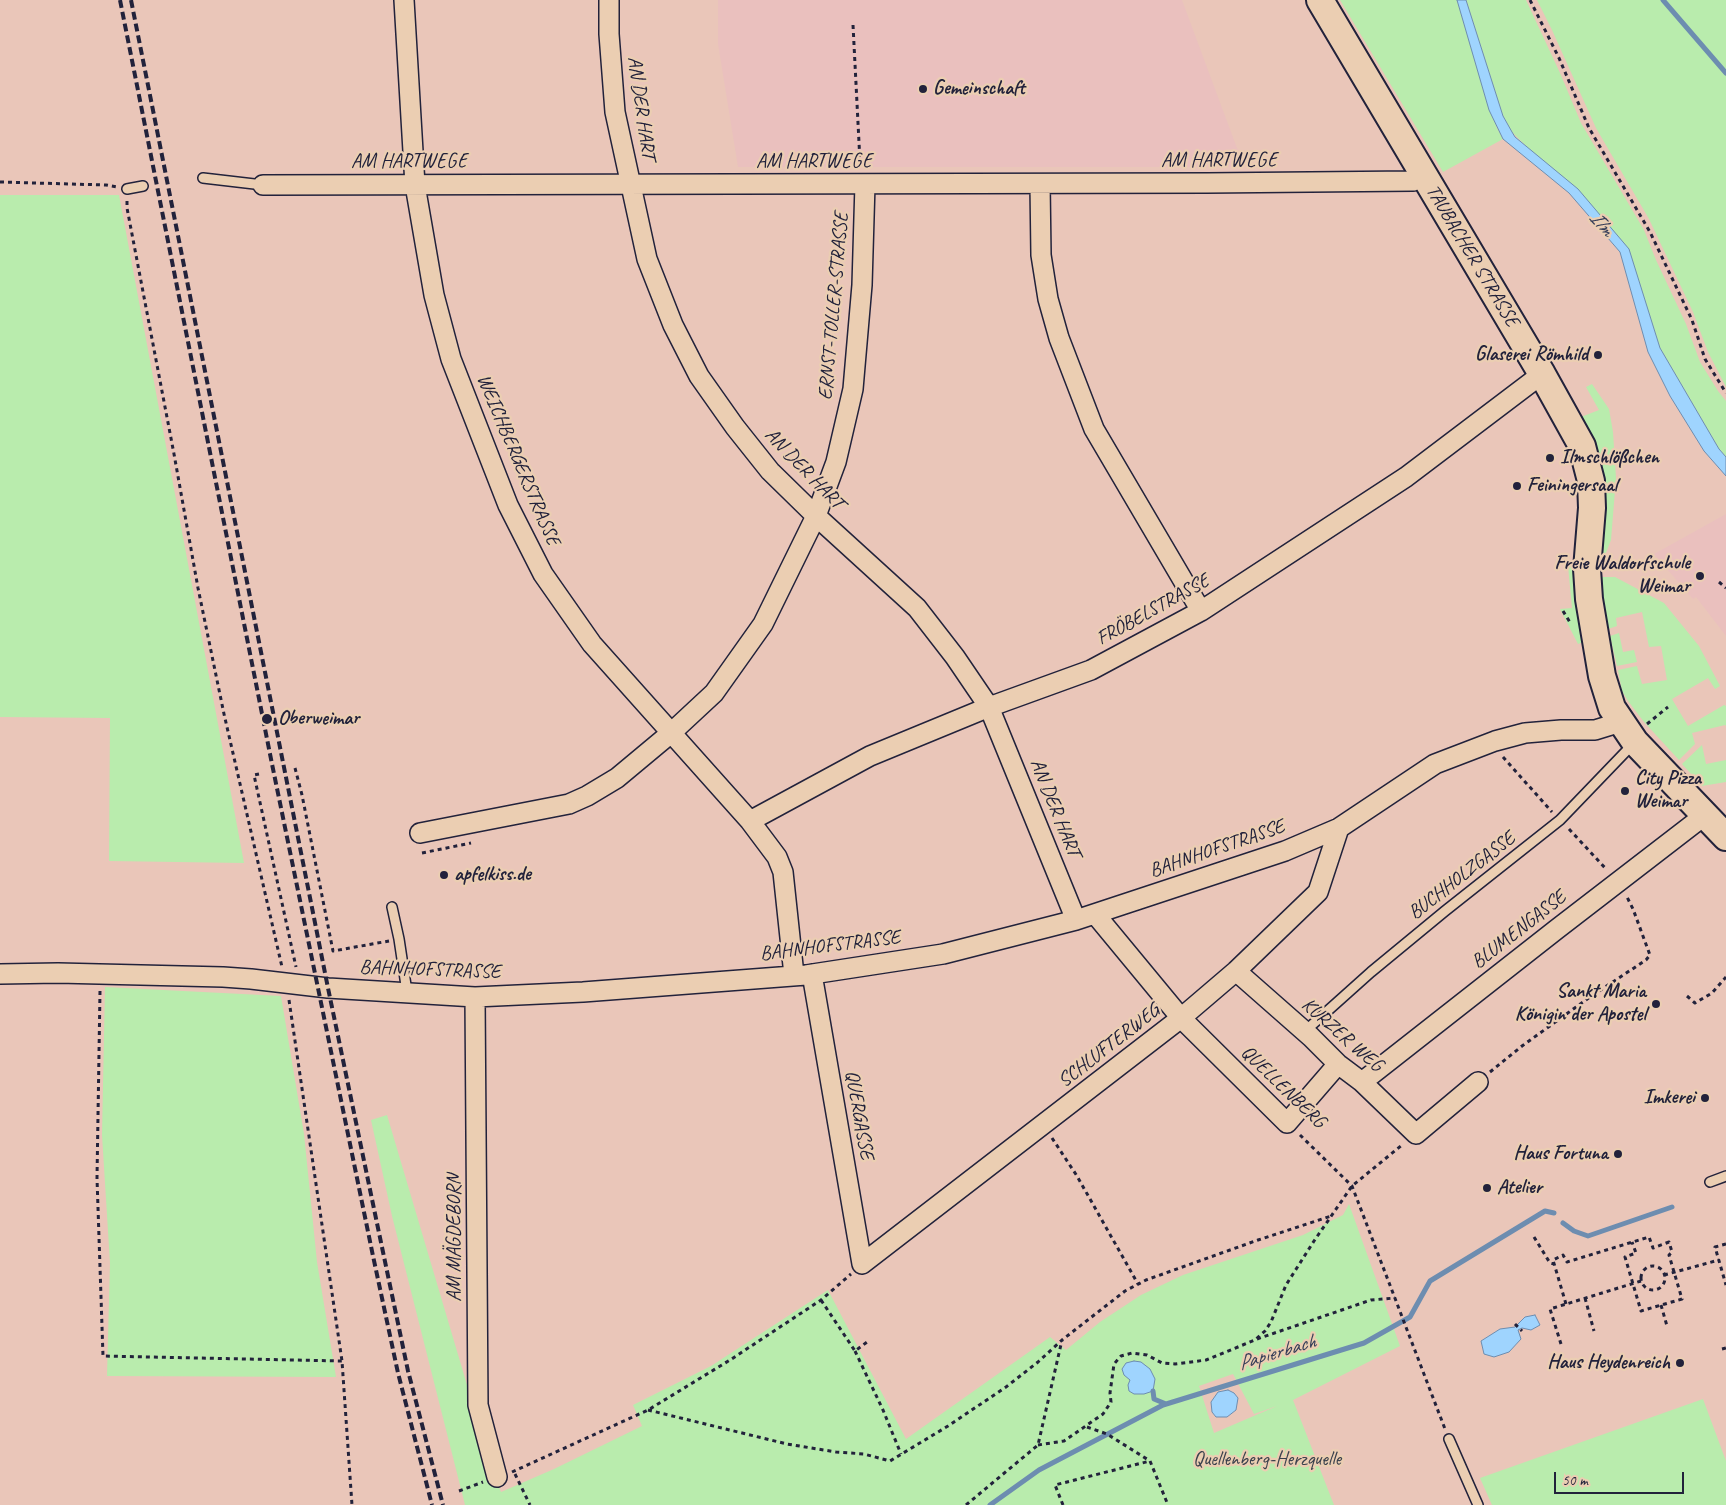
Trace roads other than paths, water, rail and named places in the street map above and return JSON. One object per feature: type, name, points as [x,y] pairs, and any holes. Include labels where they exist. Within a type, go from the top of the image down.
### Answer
[{"type":"street","name":"WEICHBERGERSTRASSE","points":[[404,0],[415,185],[434,295],[452,359],[508,504],[543,574],[592,644],[750,821],[777,857],[783,872],[803,975]]},
{"type":"street","name":"AN DER HART","points":[[609,0],[609,34],[615,112],[647,259],[673,324],[699,376],[734,427],[770,471],[816,516],[917,608],[954,657],[989,708],[1076,920]]},
{"type":"street","name":"TAUBACHER STRASSE","points":[[1320,0],[1542,374],[1582,446],[1591,481],[1592,508],[1588,568],[1589,599],[1606,690],[1612,708],[1628,732],[1726,837]]},
{"type":"street","name":"AM HARTWEGE","points":[[263,185],[1413,182],[1424,176]]},
{"type":"street","name":"ERNST-TOLLER-STRASSE","points":[[420,834],[568,804],[587,796],[617,778],[671,733],[714,693],[763,624],[816,516],[836,462],[853,389],[862,285],[865,184]]},
{"type":"street","points":[[1040,184],[1041,255],[1048,300],[1059,338],[1094,429],[1201,611]]},
{"type":"street","name":"FRÖBELSTRASSE","points":[[750,821],[870,756],[989,708],[1091,670],[1201,611],[1406,477],[1542,374]]},
{"type":"street","name":"BAHNHOFSTRASSE","points":[[0,974],[223,977],[328,988],[476,997],[583,992],[803,975],[942,954],[1076,920],[1285,851],[1338,828],[1435,764],[1495,741],[1525,733],[1561,730],[1628,732]]},
{"type":"street","name":"BLUMENGASSE","points":[[1362,1082],[1705,815]]},
{"type":"street","name":"SCHLUFTERWEG","points":[[862,1264],[1181,1018],[1236,971],[1318,892],[1338,828]]},
{"type":"street","name":"QUELLENBERG","points":[[1095,914],[1181,1018],[1287,1123],[1338,1064]]},
{"type":"street","name":"KURZER WEG","points":[[1236,971],[1311,1037],[1338,1064],[1362,1082],[1416,1134],[1478,1082]]},
{"type":"street","name":"QUERGASSE","points":[[803,975],[862,1264]]},
{"type":"street","name":"AM MÄGDEBORN","points":[[476,997],[478,1405],[505,1474]]},
{"type":"lane","name":"AM HARTWEGE","points":[[203,178],[263,185]]},
{"type":"lane","points":[[128,189],[143,186]]},
{"type":"lane","name":"BUCHHOLZGASSE","points":[[1304,1032],[1371,972],[1560,820],[1628,732]]},
{"type":"lane","points":[[392,908],[407,992]]},
{"type":"lane","points":[[1710,1182],[1726,1176]]},
{"type":"lane","points":[[1449,1439],[1478,1505]]},
{"type":"water","name":"Ilm","points":[[1457,0],[1466,0],[1503,116],[1515,137],[1578,189],[1629,249],[1660,348],[1719,449],[1726,457],[1726,476],[1704,451],[1670,396],[1648,352],[1620,252],[1569,193],[1503,139],[1489,110]]},
{"type":"water","points":[[1535,1315],[1540,1325],[1531,1330],[1522,1328],[1518,1330],[1521,1339],[1509,1352],[1494,1357],[1484,1354],[1481,1341],[1500,1329],[1515,1327],[1525,1317]]},
{"type":"water","points":[[1141,1362],[1150,1369],[1155,1379],[1153,1391],[1144,1394],[1134,1394],[1129,1391],[1128,1385],[1130,1380],[1124,1375],[1122,1369],[1126,1363]]},
{"type":"water","points":[[1228,1390],[1238,1398],[1236,1410],[1227,1417],[1216,1417],[1212,1412],[1211,1402],[1218,1392]]},
{"type":"waterway","points":[[1663,0],[1726,73]]},
{"type":"waterway","name":"Papierbach","points":[[1563,1223],[1574,1231],[1588,1236],[1672,1207]]},
{"type":"waterway","name":"Papierbach","points":[[990,1505],[1039,1470],[1163,1405],[1364,1343],[1410,1317],[1430,1281],[1545,1211],[1554,1213]]},
{"type":"waterway","points":[[1153,1391],[1154,1399],[1166,1404]]},
{"type":"railway","points":[[120,0],[272,764],[373,1256],[398,1373],[432,1505]]},
{"type":"railway","points":[[131,0],[328,988],[408,1371],[443,1505]]},
{"type":"place","name":"Gemeinschaft","points":[[923,89]]},
{"type":"place","name":"Glaserei Römhild","points":[[1598,355]]},
{"type":"place","name":"Ilmschlößchen","points":[[1550,458]]},
{"type":"place","name":"Feiningersaal","points":[[1517,486]]},
{"type":"place","name":"Freie Waldorfschule Weimar","points":[[1700,576]]},
{"type":"place","name":"Oberweimar","points":[[267,719]]},
{"type":"place","name":"City Pizza Weimar","points":[[1625,791]]},
{"type":"place","name":"apfelkiss.de","points":[[444,875]]},
{"type":"place","name":"Sankt Maria Königin der Apostel","points":[[1656,1004]]},
{"type":"place","name":"Imkerei","points":[[1705,1098]]},
{"type":"place","name":"Haus Fortuna","points":[[1618,1154]]},
{"type":"place","name":"Atelier","points":[[1487,1188]]},
{"type":"place","name":"Haus Heydenreich","points":[[1680,1363]]},
{"type":"park label","name":"Quellenberg-Herzquelle","points":[[1267,1460]]}]
